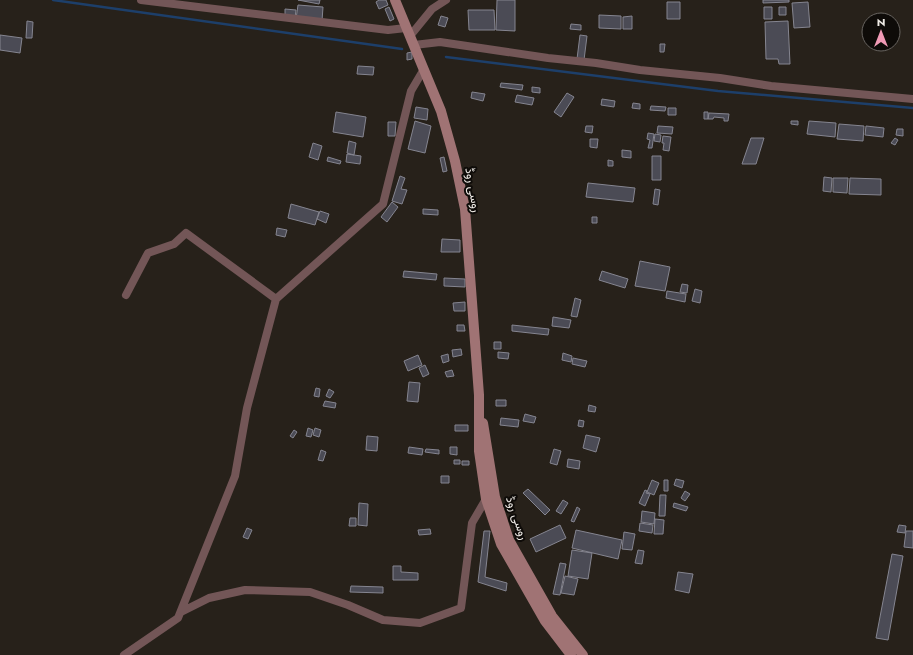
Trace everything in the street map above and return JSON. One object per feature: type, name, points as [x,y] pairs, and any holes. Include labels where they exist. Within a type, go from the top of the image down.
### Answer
[{"type":"main road","name":"روسی روڈ","points":[[395,0],[441,111],[455,161],[465,210],[479,395],[495,497],[509,540],[552,616],[583,655]]},
{"type":"main road","name":"روسی روڈ","points":[[479,395],[478,451],[486,499],[501,544],[545,621],[571,655]]},
{"type":"street","points":[[141,0],[388,30],[440,42],[640,70],[720,78],[771,86],[913,99]]},
{"type":"street","points":[[410,36],[432,9],[446,0]]},
{"type":"street","points":[[124,655],[178,618],[235,476],[247,408],[276,299],[384,204],[410,91],[424,69]]},
{"type":"street","points":[[126,295],[148,253],[174,244],[186,233],[276,299]]},
{"type":"street","points":[[181,612],[209,598],[245,590],[310,592],[348,605],[383,620],[420,623],[461,608],[472,523],[486,499]]},
{"type":"building","points":[[298,0],[320,0],[319,4]]},
{"type":"building","points":[[379,0],[386,0],[388,5],[379,9],[376,2]]},
{"type":"building","points":[[497,0],[515,0],[515,31],[496,30]]},
{"type":"building","points":[[763,0],[789,0],[789,2],[763,3]]},
{"type":"building","points":[[667,2],[680,2],[680,19],[667,19]]},
{"type":"building","points":[[808,2],[810,27],[794,28],[792,3]]},
{"type":"building","points":[[298,5],[323,7],[322,21],[296,19]]},
{"type":"building","points":[[389,7],[394,19],[390,21],[385,9]]},
{"type":"building","points":[[764,7],[772,7],[772,19],[764,19]]},
{"type":"building","points":[[779,7],[786,7],[786,15],[779,15]]},
{"type":"building","points":[[285,9],[296,10],[295,18],[285,17]]},
{"type":"building","points":[[468,10],[494,10],[495,30],[469,30]]},
{"type":"building","points":[[599,15],[621,16],[621,29],[599,28]]},
{"type":"building","points":[[441,16],[448,18],[445,27],[438,25]]},
{"type":"building","points":[[632,16],[632,29],[623,29],[623,17]]},
{"type":"building","points":[[27,21],[33,22],[32,38],[26,38]]},
{"type":"building","points":[[788,21],[790,64],[779,64],[778,59],[766,59],[765,22]]},
{"type":"building","points":[[571,24],[581,25],[581,30],[570,29]]},
{"type":"building","points":[[0,35],[22,38],[20,53],[0,50]]},
{"type":"building","points":[[580,35],[587,36],[584,60],[577,59]]},
{"type":"building","points":[[660,44],[665,44],[664,52],[660,52]]},
{"type":"building","points":[[412,52],[412,59],[407,60],[407,53]]},
{"type":"building","points":[[358,66],[374,67],[373,75],[357,74]]},
{"type":"building","points":[[501,83],[523,85],[522,90],[500,87]]},
{"type":"building","points":[[532,87],[540,88],[540,93],[532,92]]},
{"type":"building","points":[[472,92],[485,94],[483,101],[471,98]]},
{"type":"building","points":[[567,93],[574,97],[561,117],[554,112]]},
{"type":"building","points":[[517,95],[534,98],[532,105],[515,102]]},
{"type":"building","points":[[602,99],[615,101],[614,107],[601,105]]},
{"type":"building","points":[[633,103],[640,104],[640,109],[632,108]]},
{"type":"building","points":[[651,106],[666,107],[665,111],[650,110]]},
{"type":"building","points":[[416,107],[428,109],[427,120],[414,118]]},
{"type":"building","points":[[668,108],[676,108],[676,115],[668,115]]},
{"type":"building","points":[[336,112],[366,117],[363,137],[333,132]]},
{"type":"building","points":[[704,112],[708,112],[708,119],[704,119]]},
{"type":"building","points":[[709,113],[729,114],[728,121],[724,121],[724,118],[714,117],[713,119],[708,119]]},
{"type":"building","points":[[415,121],[431,126],[425,153],[408,149]]},
{"type":"building","points":[[791,121],[798,121],[798,125],[791,124]]},
{"type":"building","points":[[809,121],[836,123],[835,137],[807,134]]},
{"type":"building","points":[[388,122],[396,122],[395,136],[388,136]]},
{"type":"building","points":[[839,124],[864,126],[863,141],[837,139]]},
{"type":"building","points":[[586,126],[593,126],[592,133],[585,132]]},
{"type":"building","points":[[658,126],[673,127],[672,134],[657,133]]},
{"type":"building","points":[[866,126],[884,128],[883,137],[865,135]]},
{"type":"building","points":[[897,129],[903,129],[903,136],[896,135]]},
{"type":"building","points":[[648,133],[654,134],[652,148],[648,148],[650,140],[647,139]]},
{"type":"building","points":[[655,134],[661,135],[660,142],[654,141]]},
{"type":"building","points":[[663,136],[671,137],[669,151],[663,150]]},
{"type":"building","points":[[751,138],[764,138],[756,164],[742,164]]},
{"type":"building","points":[[895,138],[898,140],[895,145],[891,143]]},
{"type":"building","points":[[590,139],[598,139],[597,148],[590,147]]},
{"type":"building","points":[[349,141],[356,143],[354,155],[347,153]]},
{"type":"building","points":[[313,143],[322,146],[318,160],[309,157]]},
{"type":"building","points":[[622,150],[631,151],[631,158],[622,157]]},
{"type":"building","points":[[347,154],[361,156],[360,164],[346,162]]},
{"type":"building","points":[[652,156],[661,156],[661,180],[652,180]]},
{"type":"building","points":[[328,157],[341,161],[340,164],[327,161]]},
{"type":"building","points":[[444,157],[447,171],[443,172],[440,158]]},
{"type":"building","points":[[608,160],[613,161],[613,166],[608,166]]},
{"type":"building","points":[[400,176],[405,178],[401,189],[407,190],[402,204],[392,201]]},
{"type":"building","points":[[824,177],[832,178],[831,192],[823,191]]},
{"type":"building","points":[[833,178],[848,178],[847,193],[833,192]]},
{"type":"building","points":[[850,178],[881,179],[881,195],[849,194]]},
{"type":"building","points":[[588,183],[635,188],[633,202],[586,197]]},
{"type":"building","points":[[655,189],[660,190],[658,205],[653,204]]},
{"type":"building","points":[[392,202],[398,207],[387,222],[381,217]]},
{"type":"building","points":[[291,204],[319,212],[315,225],[288,218]]},
{"type":"building","points":[[423,209],[438,210],[438,215],[423,214]]},
{"type":"building","points":[[320,211],[329,214],[326,223],[317,219]]},
{"type":"building","points":[[592,217],[597,217],[597,223],[592,223]]},
{"type":"building","points":[[277,228],[287,230],[285,237],[276,235]]},
{"type":"building","points":[[442,239],[460,240],[460,252],[441,252]]},
{"type":"building","points":[[640,261],[670,267],[665,291],[635,286]]},
{"type":"building","points":[[404,271],[437,274],[436,280],[403,277]]},
{"type":"building","points":[[602,271],[628,279],[625,288],[599,280]]},
{"type":"building","points":[[444,278],[465,279],[465,287],[444,286]]},
{"type":"building","points":[[682,284],[688,285],[687,293],[680,292]]},
{"type":"building","points":[[695,289],[702,291],[700,303],[692,301]]},
{"type":"building","points":[[667,291],[686,294],[685,302],[666,298]]},
{"type":"building","points":[[575,298],[581,300],[577,317],[571,316]]},
{"type":"building","points":[[465,302],[465,311],[454,311],[453,303]]},
{"type":"building","points":[[553,317],[571,320],[569,328],[552,326]]},
{"type":"building","points":[[457,325],[464,325],[465,331],[457,331]]},
{"type":"building","points":[[512,325],[549,329],[548,335],[512,331]]},
{"type":"building","points":[[494,342],[501,342],[501,349],[494,349]]},
{"type":"building","points":[[461,349],[462,355],[453,357],[452,350]]},
{"type":"building","points":[[498,352],[509,353],[508,359],[498,358]]},
{"type":"building","points":[[563,353],[572,356],[571,362],[562,360]]},
{"type":"building","points":[[448,354],[449,361],[443,363],[441,356]]},
{"type":"building","points":[[418,355],[422,365],[408,371],[404,361]]},
{"type":"building","points":[[573,358],[587,361],[585,367],[572,364]]},
{"type":"building","points":[[425,365],[429,374],[423,377],[419,368]]},
{"type":"building","points":[[452,370],[454,376],[447,377],[445,372]]},
{"type":"building","points":[[409,382],[420,383],[418,402],[407,401]]},
{"type":"building","points":[[316,388],[320,389],[319,397],[314,396]]},
{"type":"building","points":[[329,389],[334,392],[330,398],[326,396]]},
{"type":"building","points":[[496,400],[506,400],[506,406],[496,406]]},
{"type":"building","points":[[325,401],[336,403],[335,408],[323,406]]},
{"type":"building","points":[[589,405],[596,407],[595,412],[588,411]]},
{"type":"building","points":[[525,414],[536,417],[534,423],[523,421]]},
{"type":"building","points":[[501,418],[519,420],[518,427],[500,425]]},
{"type":"building","points":[[579,420],[584,421],[583,427],[578,426]]},
{"type":"building","points":[[455,425],[468,425],[468,431],[455,431]]},
{"type":"building","points":[[308,428],[313,430],[311,437],[306,436]]},
{"type":"building","points":[[315,428],[321,430],[319,437],[313,435]]},
{"type":"building","points":[[294,430],[297,432],[293,438],[290,436]]},
{"type":"building","points":[[586,435],[600,438],[596,452],[583,448]]},
{"type":"building","points":[[367,436],[378,437],[377,451],[366,450]]},
{"type":"building","points":[[409,447],[423,449],[422,455],[408,453]]},
{"type":"building","points":[[450,447],[457,447],[457,455],[450,454]]},
{"type":"building","points":[[426,449],[439,450],[439,454],[425,452]]},
{"type":"building","points":[[554,449],[561,451],[557,465],[550,463]]},
{"type":"building","points":[[321,450],[326,452],[323,461],[318,460]]},
{"type":"building","points":[[568,459],[580,461],[579,469],[567,467]]},
{"type":"building","points":[[454,460],[460,460],[460,464],[454,464]]},
{"type":"building","points":[[462,461],[469,461],[469,465],[462,465]]},
{"type":"building","points":[[441,476],[449,476],[449,483],[441,483]]},
{"type":"building","points":[[676,479],[684,481],[682,488],[674,485]]},
{"type":"building","points":[[652,480],[659,483],[654,495],[647,492]]},
{"type":"building","points":[[664,480],[668,480],[668,491],[664,491]]},
{"type":"building","points":[[528,489],[550,510],[545,515],[523,493]]},
{"type":"building","points":[[645,490],[647,491],[646,493],[650,494],[645,506],[639,503]]},
{"type":"building","points":[[685,491],[690,494],[685,501],[681,498]]},
{"type":"building","points":[[660,495],[666,495],[665,516],[659,516]]},
{"type":"building","points":[[563,500],[568,503],[561,514],[556,511]]},
{"type":"building","points":[[359,503],[368,504],[367,526],[358,525]]},
{"type":"building","points":[[674,503],[688,507],[686,511],[673,507]]},
{"type":"building","points":[[577,507],[580,509],[574,522],[571,521]]},
{"type":"building","points":[[642,511],[655,513],[654,524],[641,522]]},
{"type":"building","points":[[350,518],[356,518],[356,526],[349,526]]},
{"type":"building","points":[[655,519],[664,520],[663,534],[654,534]]},
{"type":"building","points":[[640,523],[653,525],[652,533],[639,531]]},
{"type":"building","points":[[560,525],[566,538],[536,552],[530,539]]},
{"type":"building","points":[[899,525],[906,526],[905,533],[897,532]]},
{"type":"building","points":[[247,528],[252,530],[248,539],[243,537]]},
{"type":"building","points":[[430,529],[431,534],[419,535],[418,530]]},
{"type":"building","points":[[576,530],[622,540],[618,559],[572,548]]},
{"type":"building","points":[[484,531],[490,531],[485,577],[507,583],[506,591],[478,582]]},
{"type":"building","points":[[906,531],[913,531],[913,548],[904,547]]},
{"type":"building","points":[[624,532],[635,534],[632,550],[622,549]]},
{"type":"building","points":[[572,550],[592,553],[588,579],[568,576]]},
{"type":"building","points":[[638,550],[644,551],[642,564],[635,563]]},
{"type":"building","points":[[892,554],[903,556],[888,640],[876,638]]},
{"type":"building","points":[[560,563],[566,564],[560,595],[553,594]]},
{"type":"building","points":[[393,566],[401,566],[401,572],[418,573],[418,580],[393,580]]},
{"type":"building","points":[[678,572],[693,574],[689,593],[675,590]]},
{"type":"building","points":[[565,576],[578,579],[574,595],[561,593]]},
{"type":"building","points":[[351,586],[383,587],[383,593],[350,592]]},
{"type":"waterway","points":[[53,0],[402,49]]},
{"type":"waterway","points":[[446,57],[718,91],[913,108]]}]
